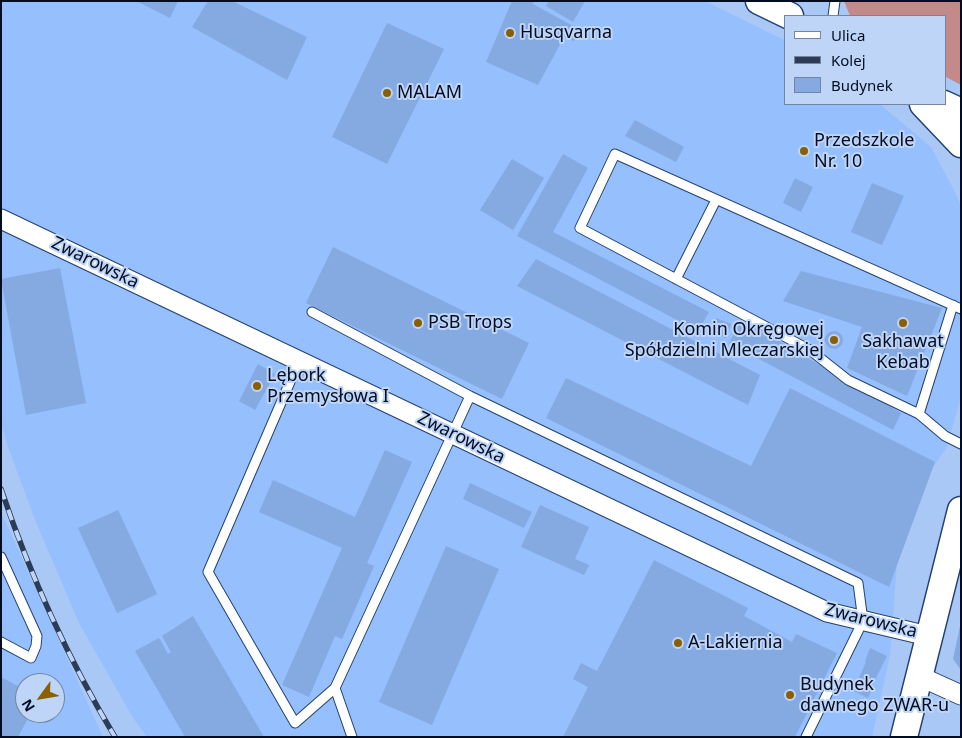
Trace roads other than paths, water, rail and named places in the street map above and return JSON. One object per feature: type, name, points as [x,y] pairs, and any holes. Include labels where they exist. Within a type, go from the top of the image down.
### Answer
[{"type":"main road","points":[[759,1],[788,15]]},
{"type":"main road","points":[[924,105],[961,144]]},
{"type":"main road","points":[[946,105],[961,112]]},
{"type":"main road","points":[[904,737],[961,510]]},
{"type":"street","name":"Zwarowska","points":[[1,218],[827,612],[928,636]]},
{"type":"street","points":[[919,676],[961,695]]},
{"type":"lane","points":[[833,15],[835,1]]},
{"type":"lane","points":[[919,414],[957,307],[615,154],[580,228],[810,350],[848,380],[919,414],[945,436],[961,444]]},
{"type":"lane","points":[[676,279],[716,200]]},
{"type":"lane","points":[[312,312],[470,396],[858,583],[863,621],[806,737]]},
{"type":"lane","points":[[299,361],[208,572],[295,723],[335,688],[451,433],[470,396]]},
{"type":"lane","points":[[1,557],[37,636],[36,646],[31,658],[1,642]]},
{"type":"lane","points":[[335,688],[352,737]]},
{"type":"railway","points":[[1,489],[24,553],[51,616],[81,677],[115,737]]},
{"type":"place","name":"Husqvarna","points":[[510,33]]},
{"type":"place","name":"MALAM","points":[[387,93]]},
{"type":"place","name":"Przedszkole Nr. 10","points":[[804,151]]},
{"type":"place","name":"PSB Trops","points":[[418,323]]},
{"type":"place","name":"Sakhawat Kebab","points":[[903,323]]},
{"type":"place","name":"Komin Okręgowej Spółdzielni Mleczarskiej","points":[[834,340]]},
{"type":"place","name":"Lębork Przemysłowa I","points":[[257,386]]},
{"type":"place","name":"A-Lakiernia","points":[[678,643]]},
{"type":"place","name":"Budynek dawnego ZWAR-u","points":[[790,695]]}]
